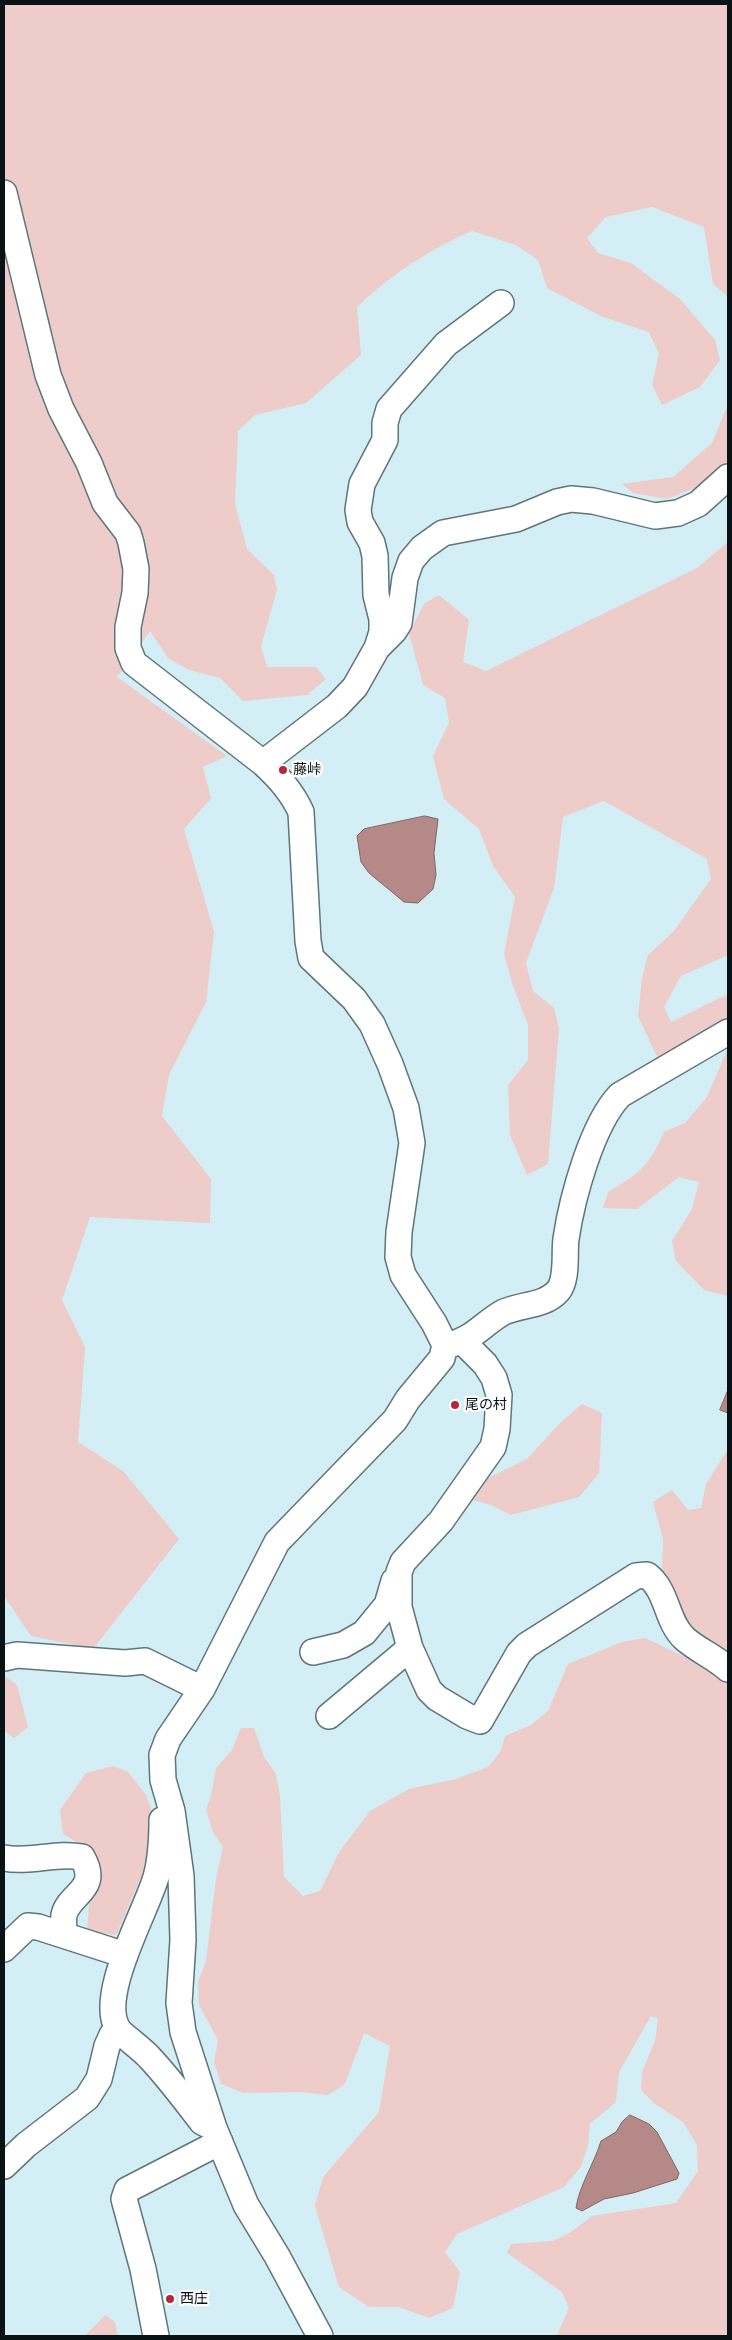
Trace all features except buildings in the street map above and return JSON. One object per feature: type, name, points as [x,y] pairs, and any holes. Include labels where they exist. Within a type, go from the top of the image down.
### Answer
[{"type":"street","points":[[4,194],[44,357],[58,401],[89,463],[104,503],[128,533],[136,569],[135,593],[128,627],[128,648],[134,663],[264,763],[280,778],[294,797],[301,812],[308,941],[311,958],[354,999],[372,1024],[390,1064],[406,1108],[412,1143],[399,1232],[398,1257],[403,1275],[434,1323],[454,1343],[485,1364],[494,1378],[500,1395],[497,1429],[493,1447],[441,1521],[403,1562],[387,1605],[364,1633],[343,1645],[314,1652]]},
{"type":"street","points":[[264,763],[337,706],[356,687],[377,648],[382,632],[382,619],[376,595],[375,556],[372,544],[360,522],[358,510],[362,484],[386,440],[386,423],[389,409],[446,344],[501,303]]},
{"type":"street","points":[[377,648],[394,631],[398,623],[405,578],[411,561],[427,544],[443,533],[516,519],[557,502],[571,499],[593,501],[655,516],[678,514],[698,504],[728,477]]},
{"type":"street","points":[[320,2336],[277,2256],[246,2205],[217,2135],[182,2032],[179,2003],[183,1940],[181,1876],[172,1811],[162,1780],[162,1756],[168,1739],[202,1690],[277,1542],[395,1420],[408,1399],[454,1343],[503,1312],[548,1299],[559,1290],[563,1275],[566,1239],[572,1211],[590,1146],[611,1104],[620,1095],[728,1032]]},
{"type":"street","points":[[399,1572],[399,1607],[410,1648],[429,1690],[452,1707],[480,1720],[518,1653],[636,1576],[647,1575],[657,1583],[675,1625],[683,1638],[728,1669]]},
{"type":"street","points":[[329,1716],[410,1648]]},
{"type":"street","points":[[4,1658],[17,1655],[125,1663],[145,1661],[202,1690]]},
{"type":"street","points":[[167,1794],[162,1800],[162,1836],[156,1879],[125,1955],[112,2003],[114,2020],[118,2031],[148,2056],[202,2122],[217,2135]]},
{"type":"street","points":[[4,1858],[14,1860],[72,1855],[82,1857],[87,1866],[87,1883],[78,1897],[69,1905],[64,1915],[64,1935]]},
{"type":"street","points":[[4,1949],[28,1926],[38,1927],[125,1955]]},
{"type":"street","points":[[4,2166],[26,2145],[87,2098],[99,2079],[107,2046],[112,2035],[118,2031]]},
{"type":"street","points":[[156,2336],[143,2269],[124,2199],[127,2190],[217,2135]]},
{"type":"shaded area","points":[[4,4],[728,4],[728,297],[713,284],[704,227],[652,207],[606,217],[587,238],[598,253],[631,263],[680,299],[715,340],[720,360],[700,387],[662,405],[652,385],[659,354],[649,332],[601,316],[547,288],[538,260],[516,245],[472,231],[456,238],[411,264],[383,284],[357,307],[361,355],[306,403],[255,415],[238,431],[235,504],[247,549],[274,575],[277,590],[261,646],[267,667],[316,667],[326,679],[307,695],[243,701],[220,678],[189,670],[168,658],[150,631],[117,677],[227,756],[203,767],[211,798],[184,829],[214,932],[206,1002],[169,1075],[162,1116],[211,1179],[210,1223],[90,1217],[62,1300],[85,1347],[78,1442],[123,1471],[179,1539],[93,1649],[31,1636],[4,1596]]},
{"type":"shaded area","points":[[728,404],[728,475],[667,499],[633,493],[622,484],[673,477],[712,443]]},
{"type":"shaded area","points":[[728,542],[728,955],[681,976],[664,1007],[671,1022],[728,994],[728,1021],[658,1059],[638,1016],[642,978],[648,955],[674,931],[711,879],[707,859],[604,801],[563,817],[554,888],[526,963],[533,991],[554,1008],[559,1028],[548,1164],[527,1175],[510,1135],[508,1085],[528,1060],[528,1025],[514,989],[504,954],[515,897],[493,866],[479,829],[444,799],[433,756],[449,723],[445,698],[423,685],[409,633],[424,604],[439,595],[469,620],[463,662],[486,671],[697,568]]},
{"type":"shaded area","points":[[425,816],[438,819],[434,853],[436,875],[433,889],[418,903],[404,902],[369,873],[361,862],[357,836],[364,829]]},
{"type":"shaded area","points":[[728,1048],[728,1296],[704,1290],[676,1261],[672,1241],[692,1209],[699,1182],[679,1177],[637,1209],[603,1208],[608,1192],[636,1174],[648,1162],[664,1132],[685,1123],[707,1097]]},
{"type":"shaded area","points":[[728,1390],[728,1413],[720,1410]]},
{"type":"shaded area","points":[[582,1404],[602,1413],[599,1473],[579,1497],[511,1515],[491,1505],[472,1500],[486,1479],[527,1459],[559,1424]]},
{"type":"shaded area","points":[[728,1449],[728,1713],[726,1715],[728,1717],[728,2336],[554,2336],[558,2333],[569,2308],[562,2292],[507,2253],[511,2244],[553,2241],[571,2232],[592,2216],[676,2203],[698,2171],[697,2145],[683,2122],[655,2104],[641,2090],[642,2072],[655,2041],[658,2019],[651,2016],[619,2072],[616,2102],[590,2124],[588,2145],[581,2167],[564,2187],[457,2234],[445,2252],[460,2272],[453,2308],[429,2318],[399,2307],[369,2307],[339,2287],[315,2206],[323,2177],[379,2112],[390,2046],[364,2033],[345,2084],[328,2095],[301,2092],[243,2093],[221,2084],[214,2062],[218,2040],[199,2005],[198,1982],[206,1961],[216,1879],[223,1847],[213,1832],[206,1810],[211,1796],[216,1768],[232,1750],[241,1728],[254,1728],[264,1757],[276,1774],[280,1796],[284,1877],[303,1896],[320,1891],[339,1852],[370,1811],[409,1789],[456,1779],[488,1767],[501,1751],[505,1736],[531,1725],[548,1711],[568,1664],[622,1642],[645,1638],[685,1657],[686,1634],[674,1611],[662,1569],[663,1539],[653,1502],[672,1490],[688,1510],[701,1508],[706,1484]]},
{"type":"shaded area","points":[[4,1676],[17,1685],[28,1727],[14,1738],[4,1731]]},
{"type":"shaded area","points":[[113,1766],[128,1772],[146,1795],[155,1820],[142,1875],[116,1935],[87,1931],[93,1852],[63,1834],[60,1810],[86,1773]]},
{"type":"shaded area","points":[[630,2115],[649,2124],[657,2132],[679,2173],[677,2179],[633,2193],[604,2199],[582,2211],[576,2208],[580,2191],[601,2141],[616,2132],[622,2122]]},
{"type":"shaded area","points":[[105,2315],[115,2322],[118,2336],[85,2336]]},
{"type":"place","name":"藤峠","points":[[283,770]]},
{"type":"place","name":"尾の村","points":[[455,1405]]},
{"type":"place","name":"西庄","points":[[170,2299]]}]
